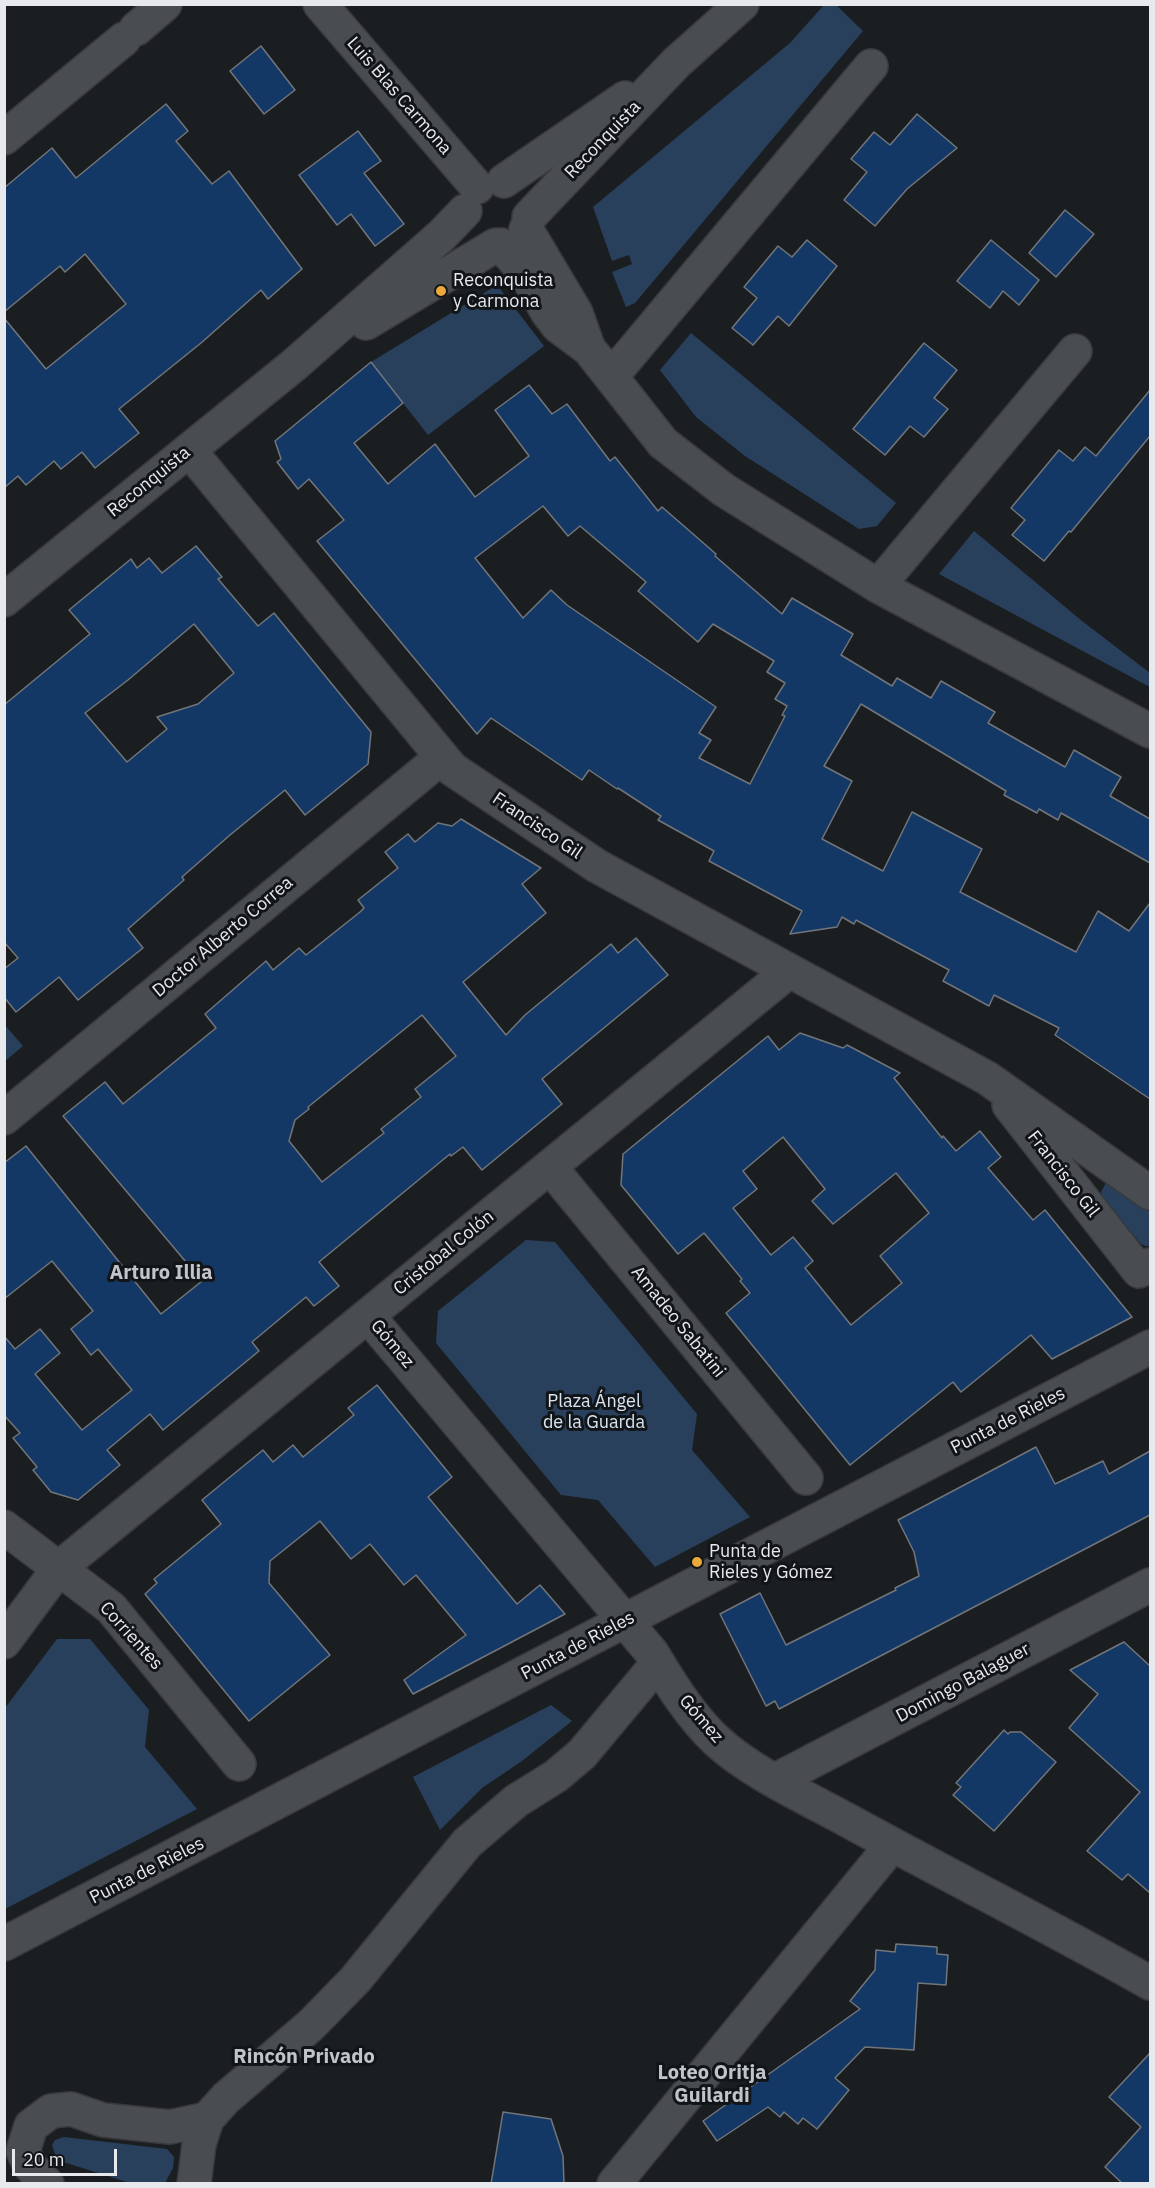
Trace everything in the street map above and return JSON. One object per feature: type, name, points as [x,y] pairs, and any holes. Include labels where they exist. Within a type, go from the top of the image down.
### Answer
[{"type":"street","points":[[4,138],[165,4]]},
{"type":"street","name":"Luis Blas Carmona","points":[[320,4],[482,193]]},
{"type":"street","name":"Reconquista","points":[[294,365],[513,234],[676,63],[742,4]]},
{"type":"street","name":"Reconquista","points":[[4,600],[294,365],[442,235],[482,193],[676,63]]},
{"type":"street","points":[[611,377],[871,66]]},
{"type":"street","points":[[515,186],[523,194],[528,205],[513,234],[486,244],[476,239],[469,231],[465,221],[482,193],[515,186]]},
{"type":"street","points":[[513,234],[541,257],[576,313],[588,349],[663,443],[723,490],[878,586],[1150,731]]},
{"type":"street","points":[[878,586],[1075,351]]},
{"type":"street","name":"Francisco Gil","points":[[189,450],[452,769],[597,866],[987,1078],[1150,1193]]},
{"type":"street","name":"Doctor Alberto Correa","points":[[4,1118],[442,757]]},
{"type":"street","name":"Cristobal Colón","points":[[4,1642],[60,1568],[789,971]]},
{"type":"street","name":"Francisco Gil","points":[[987,1078],[1145,1268]]},
{"type":"street","name":"Amadeo Sabatini","points":[[550,1167],[806,1478]]},
{"type":"street","name":"Gómez","points":[[368,1316],[625,1621],[686,1703],[717,1740],[741,1760],[776,1780],[1150,1983]]},
{"type":"street","name":"Punta de Rieles","points":[[4,1944],[1150,1347]]},
{"type":"street","name":"Corrientes","points":[[4,1527],[111,1608],[239,1764]]},
{"type":"street","name":"Domingo Balaguer","points":[[776,1780],[1150,1585]]},
{"type":"street","points":[[194,2184],[200,2144],[207,2119],[226,2098],[311,2025],[355,1980],[467,1843],[516,1801],[556,1776],[582,1755],[658,1663]]},
{"type":"street","points":[[614,2184],[892,1845]]},
{"type":"street","points":[[47,2184],[30,2166],[24,2151],[31,2126],[51,2111],[70,2109],[103,2120],[170,2127],[207,2119]]},
{"type":"green space","points":[[824,5],[836,5],[863,31],[635,303],[626,307],[612,272],[632,264],[629,255],[612,261],[593,207],[790,43]]},
{"type":"green space","points":[[497,285],[544,346],[428,435],[371,362]]},
{"type":"green space","points":[[691,333],[896,503],[877,526],[859,529],[745,456],[696,417],[660,370]]},
{"type":"green space","points":[[974,531],[1082,621],[1150,673],[1150,687],[939,574]]},
{"type":"green space","points":[[4,1024],[23,1046],[5,1061],[4,1061]]},
{"type":"green space","points":[[1106,1183],[1113,1184],[1150,1212],[1150,1246],[1141,1244],[1103,1198],[1101,1192]]},
{"type":"green space","name":"Plaza Ángel de la Guarda","points":[[526,1240],[555,1242],[697,1414],[692,1450],[750,1517],[655,1567],[598,1500],[561,1495],[436,1343],[438,1311]]},
{"type":"green space","points":[[57,1639],[90,1639],[149,1710],[145,1747],[197,1809],[5,1909],[5,1708]]},
{"type":"green space","points":[[551,1705],[572,1721],[522,1761],[482,1788],[440,1830],[413,1777]]},
{"type":"green space","points":[[64,2137],[167,2149],[174,2157],[173,2168],[165,2183],[130,2183],[57,2160],[52,2145],[55,2140]]},
{"type":"building","points":[[261,46],[295,90],[264,114],[230,71]]},
{"type":"building","points":[[166,104],[188,131],[176,141],[212,184],[229,171],[302,269],[268,299],[261,290],[201,343],[119,409],[139,433],[95,468],[82,452],[61,469],[54,461],[26,485],[18,476],[4,488],[4,318],[46,369],[126,304],[85,254],[65,272],[60,266],[4,312],[4,188],[52,148],[76,178]]},
{"type":"building","points":[[917,114],[957,148],[907,189],[875,226],[844,200],[867,172],[851,159],[874,132],[890,145]]},
{"type":"building","points":[[358,131],[381,161],[364,173],[404,224],[375,246],[351,214],[337,225],[299,175]]},
{"type":"building","points":[[1065,210],[1094,234],[1056,277],[1029,253]]},
{"type":"building","points":[[807,240],[837,266],[789,326],[778,316],[753,345],[732,328],[757,298],[744,287],[778,246],[792,257]]},
{"type":"building","points":[[991,240],[1039,280],[1019,305],[1003,291],[990,308],[957,281]]},
{"type":"building","points":[[924,343],[957,370],[934,398],[948,409],[924,437],[910,426],[885,455],[853,429]]},
{"type":"building","points":[[371,362],[403,403],[354,443],[388,484],[435,444],[475,497],[529,456],[495,410],[529,385],[552,414],[567,404],[610,461],[615,457],[658,511],[662,507],[782,614],[792,598],[853,634],[841,655],[892,686],[897,678],[931,698],[941,681],[995,712],[988,723],[1065,767],[1074,750],[1121,777],[1110,796],[1150,819],[1150,863],[1061,813],[1058,820],[1039,809],[1037,813],[1004,795],[1006,791],[861,704],[824,766],[852,781],[822,839],[883,871],[912,812],[982,849],[960,892],[1076,952],[1098,911],[1129,931],[1150,903],[1150,1099],[1055,1035],[1059,1028],[994,995],[989,1006],[943,981],[949,970],[856,920],[854,924],[842,917],[837,927],[790,934],[802,911],[709,861],[714,851],[658,820],[661,816],[618,788],[589,770],[582,780],[491,718],[477,734],[317,541],[344,520],[309,479],[298,489],[277,462],[281,459],[275,441]],"holes":[[[543,506],[568,536],[580,526],[646,582],[638,591],[698,642],[713,624],[774,661],[767,672],[785,683],[775,699],[787,706],[782,715],[785,716],[750,784],[699,758],[711,740],[699,733],[716,707],[567,605],[551,590],[523,618],[475,558]]]},
{"type":"building","points":[[1150,390],[1150,436],[1071,532],[1069,531],[1044,561],[1012,535],[1025,520],[1011,508],[1059,450],[1073,461],[1085,447],[1096,456]]},
{"type":"building","points":[[196,546],[222,577],[218,579],[258,626],[274,613],[371,732],[368,764],[305,815],[285,790],[182,877],[184,880],[128,929],[143,948],[78,1000],[59,977],[16,1012],[4,997],[4,969],[18,958],[4,942],[4,705],[90,634],[69,610],[131,559],[137,568],[149,558],[162,573]],"holes":[[[194,624],[234,673],[198,704],[157,717],[167,729],[127,762],[85,713]]]},
{"type":"building","points":[[461,819],[541,868],[522,884],[546,913],[463,982],[506,1035],[525,1015],[611,944],[618,953],[636,938],[668,975],[542,1079],[562,1104],[482,1170],[463,1147],[451,1156],[450,1154],[319,1262],[339,1286],[314,1306],[306,1297],[252,1342],[259,1351],[163,1430],[150,1414],[107,1450],[120,1465],[78,1500],[51,1492],[33,1470],[37,1467],[13,1438],[20,1433],[4,1415],[4,1336],[15,1349],[40,1329],[60,1353],[35,1374],[82,1430],[132,1390],[98,1349],[91,1355],[71,1329],[93,1311],[52,1261],[4,1299],[4,1163],[26,1146],[161,1314],[202,1281],[63,1116],[105,1082],[123,1104],[216,1028],[205,1014],[266,961],[273,970],[299,948],[306,955],[360,912],[364,908],[358,900],[398,868],[385,852],[408,834],[415,842],[438,823],[452,826]],"holes":[[[422,1015],[456,1056],[415,1089],[421,1097],[381,1129],[384,1133],[322,1182],[289,1141],[295,1120],[309,1109],[308,1107]]]},
{"type":"building","points":[[800,1033],[843,1048],[847,1045],[900,1073],[894,1078],[942,1138],[943,1136],[956,1151],[980,1131],[1001,1157],[988,1168],[1033,1220],[1045,1210],[1132,1317],[1052,1359],[1031,1335],[961,1392],[953,1382],[850,1465],[726,1313],[750,1293],[740,1281],[742,1279],[704,1233],[678,1254],[621,1185],[623,1154],[768,1036],[779,1050]],"holes":[[[783,1137],[825,1189],[812,1201],[833,1224],[896,1173],[929,1213],[880,1256],[902,1283],[851,1325],[805,1268],[813,1261],[793,1237],[771,1255],[733,1208],[757,1189],[743,1171]]]},
{"type":"building","points":[[377,1385],[452,1477],[428,1497],[517,1604],[540,1585],[565,1614],[413,1694],[404,1680],[466,1635],[416,1575],[404,1585],[370,1544],[351,1559],[320,1521],[270,1561],[269,1583],[330,1655],[249,1721],[145,1594],[157,1583],[154,1579],[221,1524],[202,1500],[263,1450],[273,1462],[293,1445],[303,1457],[354,1415],[348,1408]]},
{"type":"building","points":[[1036,1447],[1055,1484],[1103,1461],[1109,1474],[1150,1451],[1150,1515],[779,1709],[775,1701],[766,1706],[720,1614],[760,1593],[786,1645],[896,1590],[895,1588],[919,1576],[914,1552],[898,1520]]},
{"type":"building","points":[[1124,1642],[1150,1666],[1150,1893],[1128,1874],[1122,1880],[1087,1851],[1140,1792],[1069,1728],[1098,1694],[1070,1670]]},
{"type":"building","points":[[1004,1730],[1008,1734],[1021,1732],[1056,1762],[994,1831],[953,1795],[961,1787],[956,1783]]},
{"type":"building","points":[[896,1944],[937,1947],[937,1954],[948,1955],[946,1985],[918,1983],[914,2050],[865,2047],[835,2078],[849,2090],[817,2129],[803,2118],[798,2124],[784,2112],[780,2117],[768,2107],[717,2141],[703,2121],[860,2009],[850,2001],[875,1970],[876,1950],[895,1952]]},
{"type":"building","points":[[1150,2053],[1150,2184],[1123,2184],[1105,2167],[1141,2127],[1109,2097]]},
{"type":"building","points":[[503,2112],[551,2119],[563,2156],[564,2184],[491,2184]]},
{"type":"place","name":"Reconquista y Carmona","points":[[441,291]]},
{"type":"place","name":"Punta de Rieles y Gómez","points":[[697,1562]]},
{"type":"district","name":"Arturo Illia","points":[[161,1273]]},
{"type":"district","name":"Rincón Privado","points":[[304,2057]]},
{"type":"district","name":"Loteo Oritja Guilardi","points":[[712,2084]]}]
